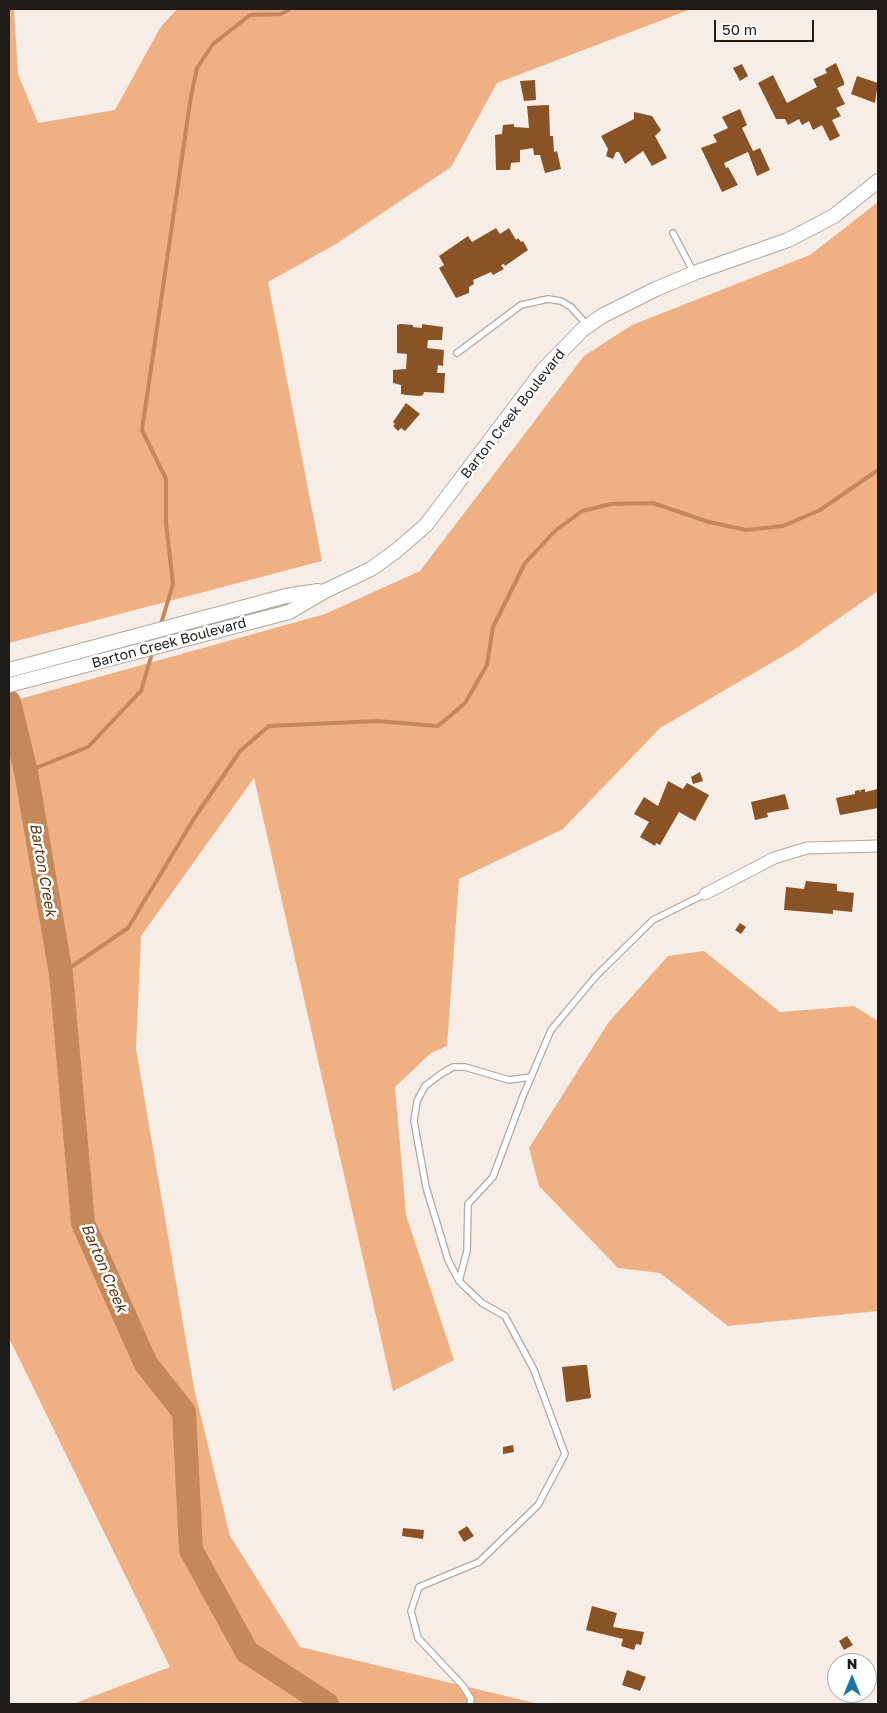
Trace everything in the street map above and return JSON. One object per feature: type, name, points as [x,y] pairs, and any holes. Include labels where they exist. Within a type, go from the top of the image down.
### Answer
[{"type":"street","name":"Barton Creek Boulevard","points":[[9,684],[290,612],[325,591],[371,569],[396,551],[426,525],[544,369],[588,326],[633,300],[694,273],[788,240],[834,216],[878,181]]},
{"type":"street","name":"Barton Creek Boulevard","points":[[9,670],[286,596],[325,591]]},
{"type":"street","points":[[705,894],[774,858],[806,848],[878,846]]},
{"type":"lane","points":[[673,233],[694,273]]},
{"type":"lane","points":[[457,353],[520,305],[548,299],[571,307],[588,326]]},
{"type":"lane","points":[[459,1281],[467,1251],[468,1204],[493,1177],[551,1030],[596,976],[653,920],[705,894]]},
{"type":"lane","points":[[470,1704],[471,1698],[463,1686],[418,1638],[411,1610],[419,1587],[479,1562],[538,1505],[566,1454],[534,1370],[505,1316],[482,1304],[459,1281],[448,1260],[426,1187],[414,1121],[417,1101],[425,1086],[440,1074],[453,1068],[465,1067],[509,1080],[531,1077]]},
{"type":"shaded area","points":[[9,9],[14,9],[18,74],[38,123],[115,110],[160,28],[177,9],[691,9],[497,83],[451,167],[336,244],[268,282],[322,561],[9,643]]},
{"type":"shaded area","points":[[878,202],[878,591],[795,649],[660,728],[563,829],[459,879],[447,1046],[431,1053],[395,1087],[406,1215],[454,1360],[393,1391],[254,778],[141,936],[136,1049],[194,1388],[230,1536],[300,1647],[539,1704],[73,1704],[170,1667],[9,1338],[9,702],[325,614],[420,571],[584,356],[632,325],[810,255]]},
{"type":"shaded area","points":[[704,951],[780,1012],[854,1006],[878,1021],[878,1311],[728,1326],[660,1273],[618,1268],[539,1186],[529,1148],[608,1023],[668,956]]},
{"type":"building","points":[[836,63],[844,82],[844,85],[837,88],[845,104],[836,108],[841,116],[832,120],[840,136],[830,141],[822,125],[813,130],[809,121],[802,125],[799,119],[788,125],[785,119],[776,119],[758,83],[773,75],[787,103],[817,87],[813,79],[827,73],[825,69]]},
{"type":"building","points":[[742,64],[748,76],[740,81],[733,68]]},
{"type":"building","points":[[857,76],[878,83],[875,103],[851,94]]},
{"type":"building","points":[[535,80],[536,100],[524,101],[520,81]]},
{"type":"building","points":[[549,105],[550,136],[553,136],[554,152],[557,151],[561,169],[545,173],[540,155],[534,155],[533,148],[520,150],[520,162],[511,163],[510,170],[496,170],[495,135],[502,134],[503,125],[514,124],[514,127],[529,128],[527,106]]},
{"type":"building","points":[[740,109],[747,125],[742,128],[753,151],[760,148],[770,170],[757,176],[748,152],[724,163],[738,185],[722,192],[701,148],[717,142],[713,135],[728,128],[722,117]]},
{"type":"building","points":[[634,112],[652,116],[661,130],[655,136],[667,158],[652,166],[643,151],[625,164],[619,152],[616,152],[613,159],[606,156],[608,149],[601,136],[634,119]]},
{"type":"building","points":[[496,228],[500,234],[509,228],[516,240],[518,238],[521,242],[523,241],[528,250],[505,266],[504,264],[501,265],[504,269],[493,275],[491,272],[473,280],[474,284],[469,287],[469,293],[456,298],[439,268],[444,265],[439,256],[468,236],[472,242]]},
{"type":"building","points":[[422,324],[443,327],[442,340],[428,340],[427,348],[444,350],[443,366],[438,365],[437,373],[445,373],[444,393],[424,392],[420,396],[406,395],[401,394],[401,385],[393,383],[393,370],[406,369],[407,354],[397,353],[397,325],[422,328]]},
{"type":"building","points":[[406,403],[420,414],[405,431],[401,428],[398,431],[393,426],[395,424],[393,422]]},
{"type":"building","points":[[700,772],[703,781],[693,784],[691,777]]},
{"type":"building","points":[[668,781],[683,789],[687,783],[709,795],[695,821],[679,812],[660,845],[656,843],[655,846],[640,837],[649,822],[634,814],[644,797],[658,806]]},
{"type":"building","points":[[865,789],[865,792],[878,789],[878,808],[840,815],[836,798],[855,794],[855,791],[859,790],[861,793],[860,790]]},
{"type":"building","points":[[785,794],[789,809],[767,813],[768,817],[755,820],[751,802]]},
{"type":"building","points":[[806,881],[837,884],[837,891],[854,893],[852,912],[833,910],[833,914],[784,910],[786,887],[804,889]]},
{"type":"building","points":[[740,923],[746,927],[741,934],[735,930]]},
{"type":"building","points":[[587,1365],[591,1398],[566,1402],[562,1367]]},
{"type":"building","points":[[513,1445],[514,1452],[503,1454],[503,1447]]},
{"type":"building","points":[[467,1526],[474,1536],[464,1542],[458,1532]]},
{"type":"building","points":[[403,1528],[424,1530],[423,1539],[402,1536]]},
{"type":"building","points":[[592,1606],[617,1613],[613,1627],[644,1632],[641,1645],[636,1644],[634,1650],[621,1646],[623,1639],[586,1630]]},
{"type":"building","points":[[847,1636],[853,1645],[844,1650],[839,1641]]},
{"type":"building","points":[[627,1670],[646,1677],[640,1691],[622,1685]]},
{"type":"waterway","points":[[160,627],[173,584],[166,523],[166,479],[142,430],[191,96],[197,68],[213,44],[250,15],[281,14],[290,9]]},
{"type":"waterway","points":[[61,974],[128,928],[195,817],[240,751],[269,726],[377,721],[438,726],[465,703],[487,665],[493,627],[525,563],[556,530],[582,511],[611,504],[653,503],[709,522],[746,530],[783,526],[820,510],[878,470]]},
{"type":"waterway","points":[[26,772],[88,747],[141,691],[153,650]]},
{"type":"waterway","name":"Barton Creek","points":[[9,702],[26,772],[61,974],[83,1223],[146,1364],[184,1412],[191,1550],[247,1652],[327,1704]]}]
